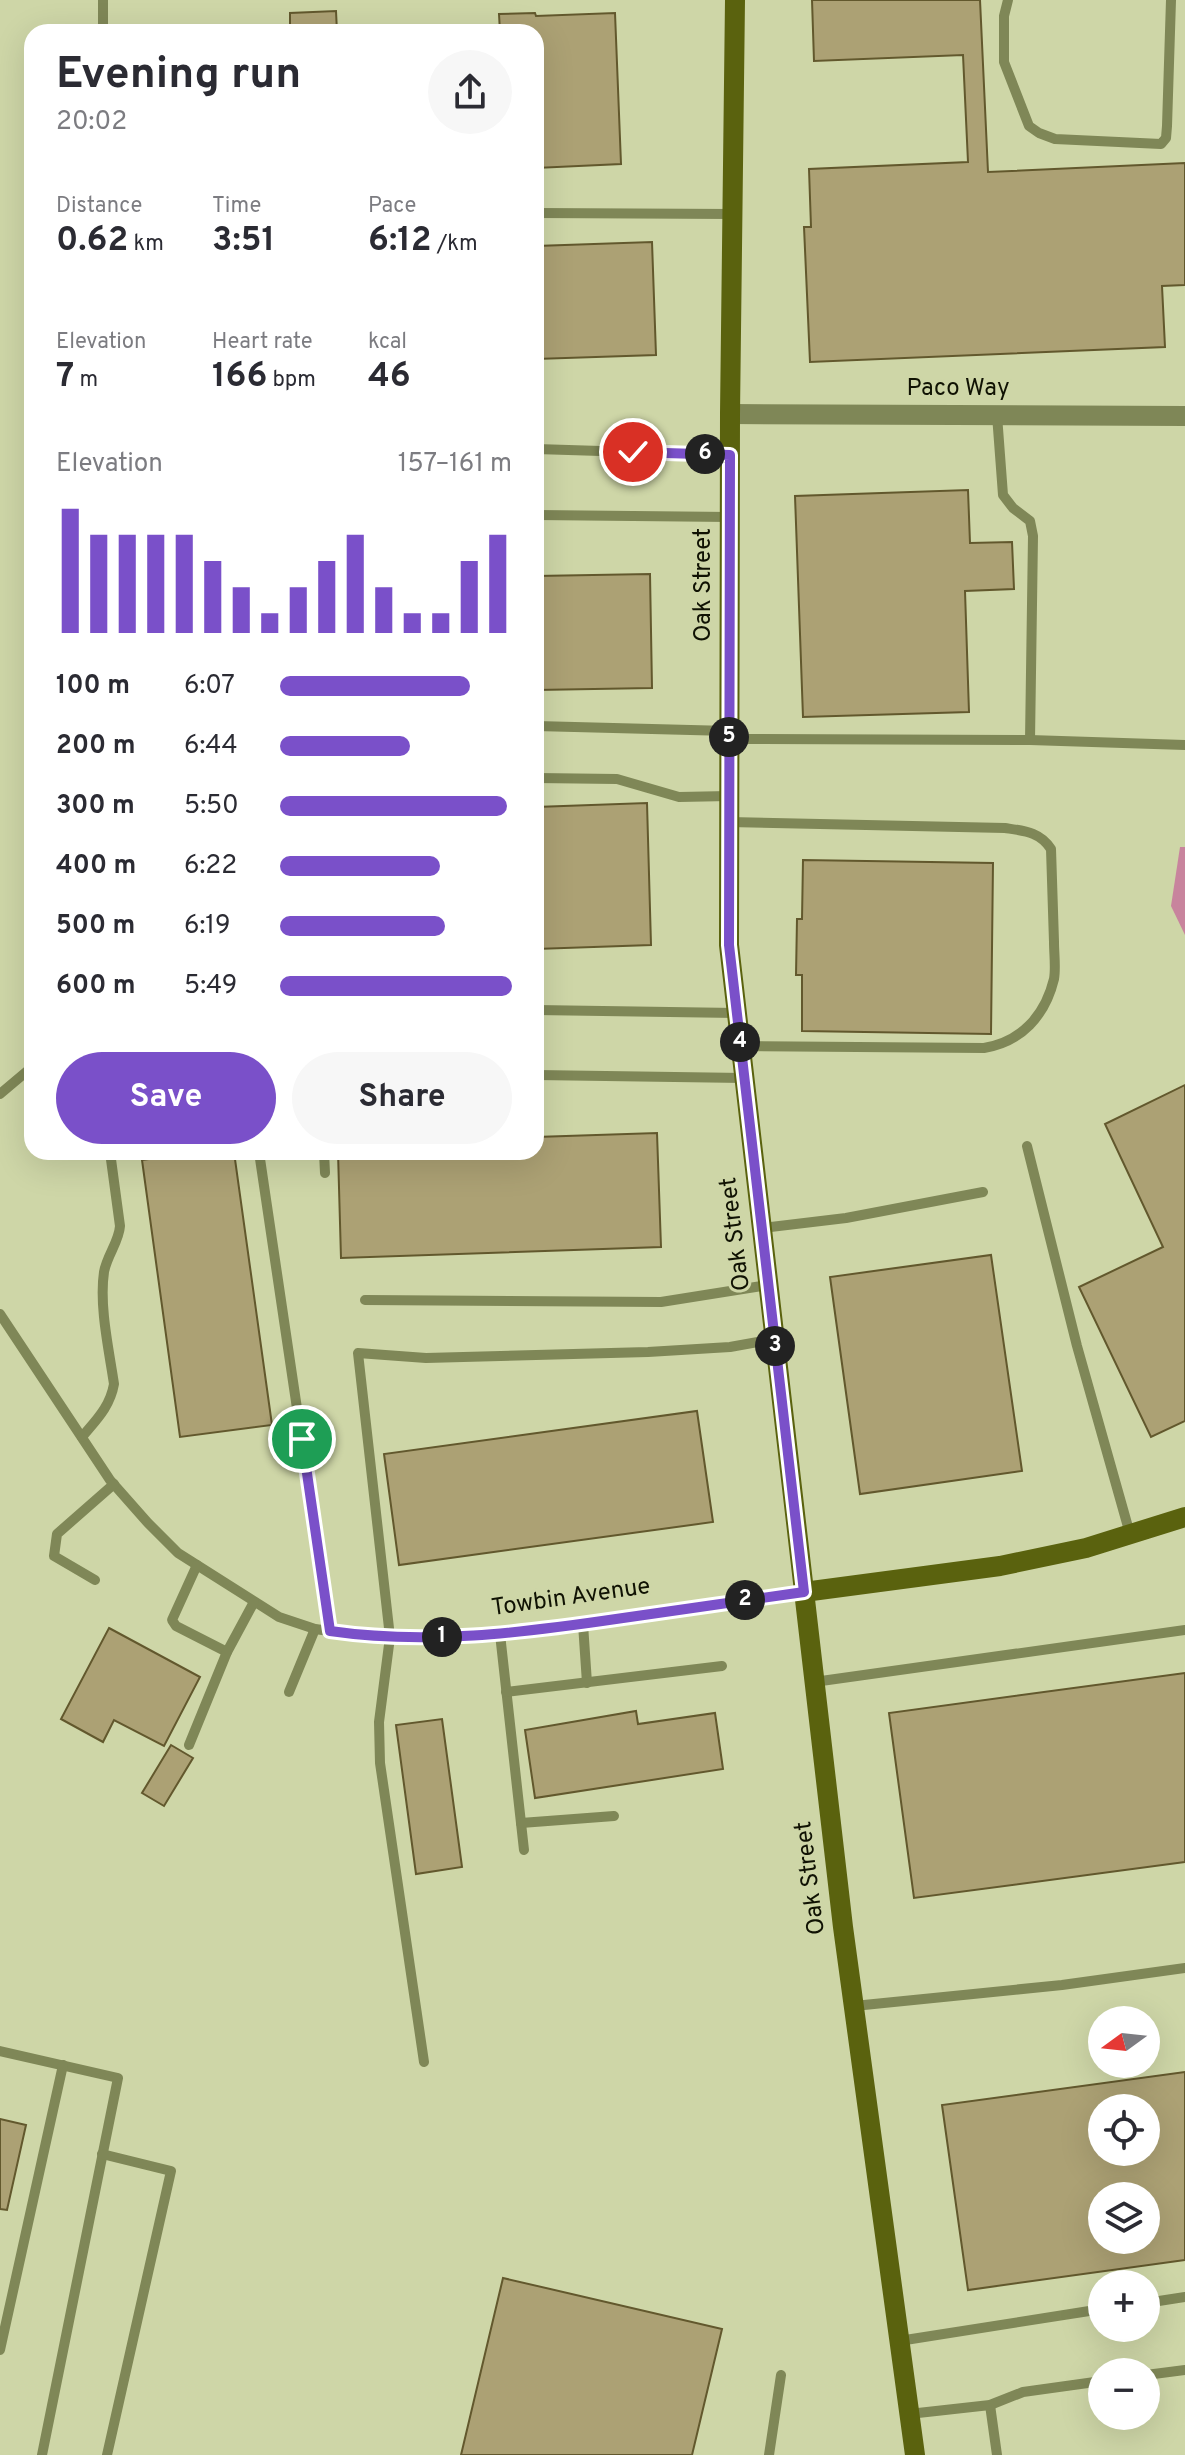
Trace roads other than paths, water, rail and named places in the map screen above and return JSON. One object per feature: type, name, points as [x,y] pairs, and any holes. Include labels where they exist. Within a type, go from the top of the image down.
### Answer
[{"type":"street","name":"Oak Street","points":[[735,0],[729,945],[814,1682],[915,2455]]},
{"type":"street","name":"Paco Way","points":[[730,414],[1185,416]]},
{"type":"street","name":"Towbin Avenue","points":[[804,1592],[1000,1566],[1086,1548],[1185,1517]]},
{"type":"lane","points":[[103,0],[103,24]]},
{"type":"lane","points":[[1008,0],[1004,16],[1004,62],[1029,126],[1055,139],[1161,144],[1166,138],[1167,126],[1171,0]]},
{"type":"lane","points":[[544,213],[732,214]]},
{"type":"lane","points":[[997,415],[1003,495],[1013,508],[1030,521],[1033,536],[1030,740]]},
{"type":"lane","points":[[544,449],[730,455]]},
{"type":"lane","points":[[544,515],[730,517]]},
{"type":"lane","points":[[544,726],[729,735],[1185,745]]},
{"type":"lane","points":[[544,778],[617,779],[679,797],[729,796]]},
{"type":"lane","points":[[729,822],[1005,828],[1030,831],[1044,838],[1051,849],[1054,977],[1047,998],[1033,1022],[1019,1036],[999,1046],[984,1048],[740,1046]]},
{"type":"lane","points":[[544,1010],[736,1013]]},
{"type":"lane","points":[[0,1094],[24,1074]]},
{"type":"lane","points":[[544,1075],[744,1078]]},
{"type":"lane","points":[[1027,1146],[1077,1346],[1130,1534]]},
{"type":"lane","points":[[82,1437],[106,1408],[114,1384],[103,1285],[106,1263],[120,1236],[111,1160]]},
{"type":"lane","points":[[260,1160],[330,1631]]},
{"type":"lane","points":[[324,1160],[325,1173]]},
{"type":"lane","points":[[762,1228],[846,1218],[983,1192]]},
{"type":"lane","points":[[365,1300],[661,1302],[768,1285]]},
{"type":"lane","name":"Towbin Avenue","points":[[0,1314],[114,1484],[148,1523],[178,1553],[279,1617],[330,1631],[390,1637],[471,1637],[804,1592]]},
{"type":"lane","points":[[424,2062],[380,1763],[379,1722],[390,1637],[358,1353],[426,1358],[648,1352],[730,1347],[774,1339]]},
{"type":"lane","points":[[95,1580],[54,1556],[57,1534],[114,1484]]},
{"type":"lane","points":[[197,1565],[172,1620],[176,1626],[227,1652]]},
{"type":"lane","points":[[189,1745],[227,1652],[254,1602]]},
{"type":"lane","points":[[583,1624],[587,1683]]},
{"type":"lane","points":[[289,1692],[315,1629]]},
{"type":"lane","points":[[814,1682],[1185,1630]]},
{"type":"lane","points":[[500,1634],[524,1850]]},
{"type":"lane","points":[[506,1692],[722,1666]]},
{"type":"lane","points":[[521,1823],[614,1816]]},
{"type":"lane","points":[[854,2006],[1062,1985],[1185,1968]]},
{"type":"lane","points":[[0,2051],[118,2078],[42,2455]]},
{"type":"lane","points":[[0,2350],[63,2065]]},
{"type":"lane","points":[[102,2154],[171,2171],[107,2455]]},
{"type":"lane","points":[[1160,2301],[1185,2297]]},
{"type":"lane","points":[[899,2341],[1088,2311]]},
{"type":"lane","points":[[1160,2373],[1185,2370]]},
{"type":"lane","points":[[769,2455],[781,2375]]},
{"type":"lane","points":[[909,2414],[990,2405],[1023,2392],[1088,2383]]},
{"type":"lane","points":[[990,2405],[997,2455]]}]
